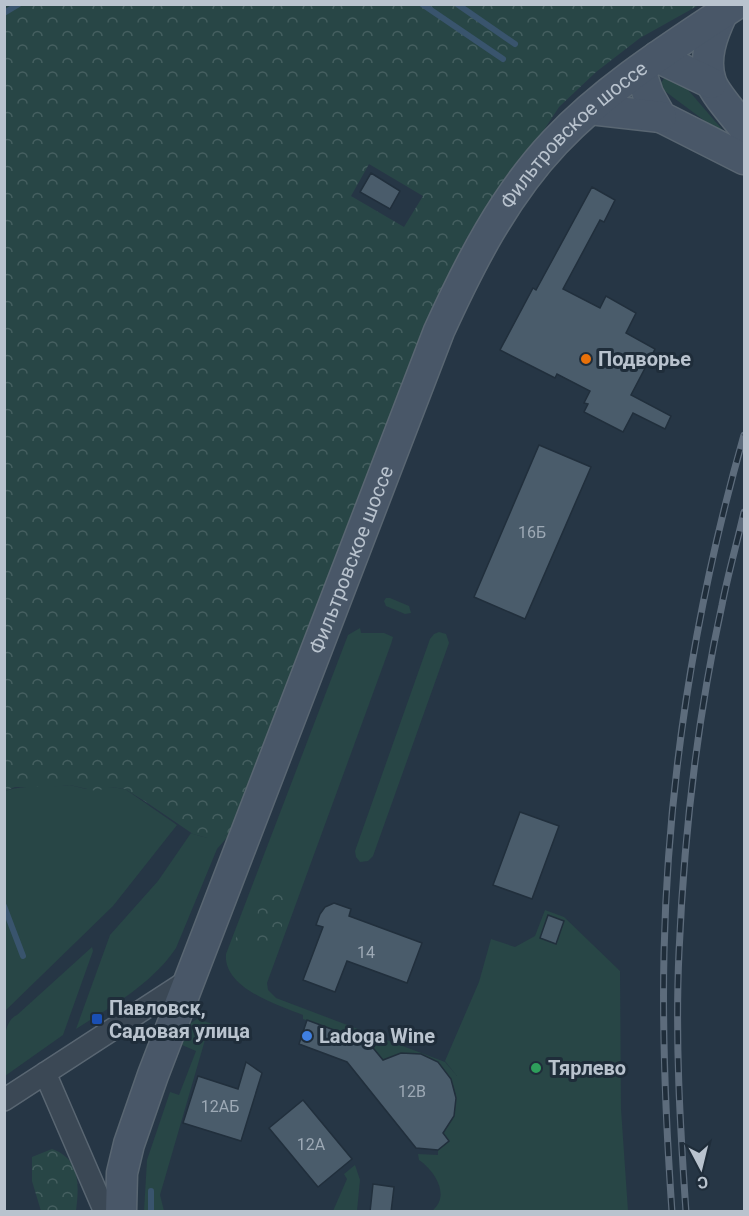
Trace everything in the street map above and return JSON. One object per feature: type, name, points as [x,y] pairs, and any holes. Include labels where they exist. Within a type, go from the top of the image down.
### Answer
[{"type":"main road","name":"Фильтровское шоссе","points":[[121,1212],[122,1173],[129,1144],[358,540],[450,306],[471,263],[511,196],[556,140],[590,109],[649,63],[729,9]]},
{"type":"main road","points":[[729,9],[713,32],[707,60],[711,83],[744,128]]},
{"type":"main road","points":[[661,117],[648,94],[649,63],[711,83]]},
{"type":"main road","points":[[590,109],[661,117],[744,159]]},
{"type":"street","points":[[4,1100],[190,980]]},
{"type":"street","points":[[45,1073],[105,1212]]},
{"type":"green space","points":[[5,5],[699,5],[640,38],[596,72],[559,107],[538,139],[506,176],[466,239],[431,311],[389,417],[231,833],[215,840],[193,834],[125,789],[111,787],[96,791],[70,785],[15,787],[5,791]],"holes":[[[369,164],[423,196],[404,227],[351,196]]]},
{"type":"green space","points":[[665,77],[683,84],[733,142],[662,89],[661,83]]},
{"type":"green space","points":[[386,598],[409,606],[411,613],[405,614],[386,606],[384,601]]},
{"type":"green space","name":"Тярлево","points":[[360,628],[361,633],[384,633],[393,637],[267,983],[268,990],[276,998],[445,1062],[457,1076],[445,1061],[479,982],[491,939],[515,947],[535,936],[545,910],[564,917],[620,971],[621,1109],[628,1211],[432,1211],[438,1205],[440,1198],[439,1184],[430,1170],[419,1160],[418,1154],[438,1155],[438,1150],[449,1141],[443,1133],[456,1104],[451,1080],[438,1062],[383,1060],[369,1043],[303,1019],[303,1015],[267,1000],[242,986],[227,966],[226,954],[348,635]]},
{"type":"green space","points":[[439,632],[446,634],[449,643],[373,856],[368,861],[360,862],[355,851],[430,639]]},
{"type":"green space","points":[[70,785],[86,789],[111,787],[125,789],[177,825],[113,906],[5,1011],[5,791]]},
{"type":"green space","points":[[191,833],[211,838],[231,833],[217,849],[176,948],[143,984],[76,1029],[110,935],[158,881]]},
{"type":"green space","points":[[279,892],[285,897],[285,910],[280,931],[276,937],[265,944],[253,944],[234,953],[232,947],[238,933],[252,933],[256,930],[258,909],[273,894]]},
{"type":"green space","points":[[92,947],[93,951],[63,1035],[5,1076],[4,1041],[12,1019]]},
{"type":"green space","points":[[197,1019],[213,1024],[230,1034],[224,1041],[207,1033],[160,1195],[164,1211],[144,1211],[147,1160],[170,1092],[179,1095],[196,1051],[182,1045],[191,1023]]},
{"type":"green space","points":[[52,1149],[68,1159],[73,1166],[78,1192],[76,1211],[41,1211],[32,1181],[32,1157]]},
{"type":"green space","points":[[355,1165],[360,1180],[357,1211],[333,1211],[347,1179],[344,1174]]},
{"type":"building","points":[[371,173],[400,191],[390,209],[360,192]]},
{"type":"building","name":"Подворье","points":[[592,187],[615,200],[604,222],[600,220],[563,289],[600,308],[606,296],[636,313],[626,333],[655,349],[631,395],[671,416],[665,429],[633,413],[623,432],[584,412],[588,404],[584,403],[590,391],[557,374],[555,378],[500,350],[533,288],[536,290]]},
{"type":"building","points":[[539,445],[591,467],[525,619],[474,597]]},
{"type":"building","points":[[520,812],[559,826],[532,899],[493,885]]},
{"type":"building","points":[[334,903],[351,909],[349,916],[422,943],[407,983],[347,961],[335,992],[303,980],[323,927],[316,925],[320,914],[325,907]]},
{"type":"building","points":[[548,915],[564,921],[556,944],[540,938]]},
{"type":"building","points":[[307,1020],[369,1043],[383,1060],[401,1053],[421,1054],[438,1062],[451,1079],[456,1098],[454,1116],[443,1133],[449,1141],[438,1150],[416,1148],[347,1062],[299,1044]]},
{"type":"building","points":[[246,1062],[262,1073],[241,1141],[183,1123],[198,1076],[238,1089]]},
{"type":"building","points":[[303,1100],[352,1159],[318,1187],[269,1128]]},
{"type":"building","points":[[373,1184],[394,1187],[391,1212],[370,1212]]},
{"type":"waterway","points":[[4,13],[19,4]]},
{"type":"waterway","points":[[422,4],[503,59]]},
{"type":"waterway","points":[[457,4],[515,44]]},
{"type":"waterway","points":[[4,906],[23,956]]},
{"type":"waterway","points":[[151,1191],[151,1212]]},
{"type":"railway","points":[[672,1212],[666,1115],[664,1018],[664,953],[671,822],[678,756],[699,627],[712,562],[744,435]]},
{"type":"railway","points":[[686,1212],[678,1050],[679,952],[684,865],[705,691],[724,593],[744,512]]},
{"type":"place","name":"Подворье","points":[[586,359]]},
{"type":"place","name":"Павловск, Садовая улица","points":[[97,1019]]},
{"type":"place","name":"Ladoga Wine","points":[[307,1036]]},
{"type":"place","name":"Тярлево","points":[[536,1068]]}]
